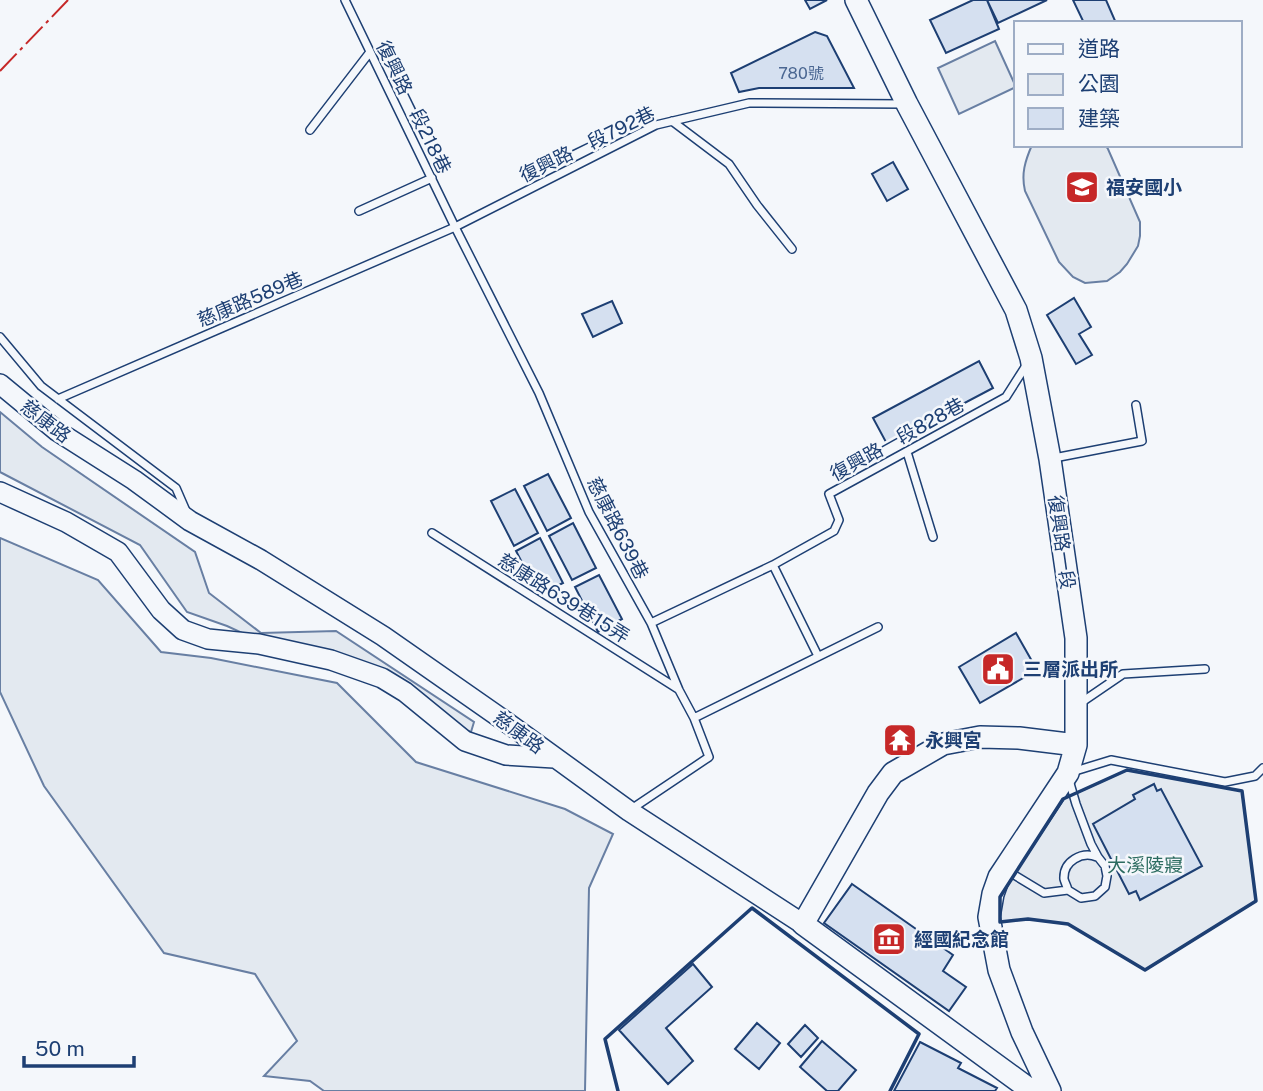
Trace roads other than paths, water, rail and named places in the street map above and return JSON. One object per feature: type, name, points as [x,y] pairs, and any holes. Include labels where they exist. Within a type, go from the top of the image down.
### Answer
[{"type":"main road","name":"復興路一段","points":[[856,0],[907,104],[1016,310],[1031,358],[1050,459],[1076,638],[1076,745],[1068,773],[999,877],[989,917],[999,970],[1017,1020],[1050,1091]]},
{"type":"main road","points":[[803,924],[877,793],[893,773],[943,744],[980,737],[1019,738],[1076,745]]},
{"type":"main road","name":"慈康路","points":[[803,924],[1032,1091]]},
{"type":"street","name":"慈康路","points":[[0,384],[57,431],[134,480],[190,521],[383,636],[629,811],[803,924]]},
{"type":"street","points":[[0,492],[66,522],[118,552],[161,610],[183,630],[208,639],[259,644],[331,660],[382,678],[405,692],[465,741],[506,755],[555,758]]},
{"type":"lane","name":"復興路一段218巷","points":[[345,0],[455,227]]},
{"type":"lane","points":[[310,130],[370,52]]},
{"type":"lane","name":"復興路一段792巷","points":[[455,227],[656,125],[749,103],[907,104]]},
{"type":"lane","points":[[672,121],[729,164],[792,249]]},
{"type":"lane","points":[[359,211],[432,178]]},
{"type":"lane","name":"慈康路589巷","points":[[58,399],[455,227]]},
{"type":"lane","name":"慈康路639巷","points":[[455,227],[539,393],[589,512],[651,622],[709,757],[629,811]]},
{"type":"lane","points":[[0,337],[41,386],[176,488],[190,521]]},
{"type":"lane","name":"復興路一段828巷","points":[[651,622],[773,565],[834,531],[839,520],[829,494],[1006,397],[1031,358]]},
{"type":"lane","points":[[1050,459],[1142,441],[1136,405]]},
{"type":"lane","points":[[907,452],[933,537]]},
{"type":"lane","name":"慈康路639巷15弄","points":[[432,533],[679,690]]},
{"type":"lane","points":[[773,565],[818,656]]},
{"type":"lane","points":[[694,718],[878,627]]},
{"type":"lane","points":[[1076,706],[1123,674],[1205,669]]},
{"type":"lane","points":[[1098,857],[1090,854],[1073,859],[1064,879],[1068,890],[1081,898],[1094,896],[1105,887],[1107,876],[1105,866],[1098,857],[1076,804],[1068,773],[1111,760],[1224,782],[1259,777],[1263,768]]},
{"type":"lane","points":[[1004,869],[1044,893],[1068,890]]},
{"type":"place","name":"福安國小","points":[[1082,187]]},
{"type":"place","name":"三層派出所","points":[[998,669]]},
{"type":"place","name":"永興宮","points":[[900,740]]},
{"type":"place","name":"經國紀念館","points":[[889,939]]},
{"type":"park label","name":"大溪陵寢","points":[[1145,865]]}]
